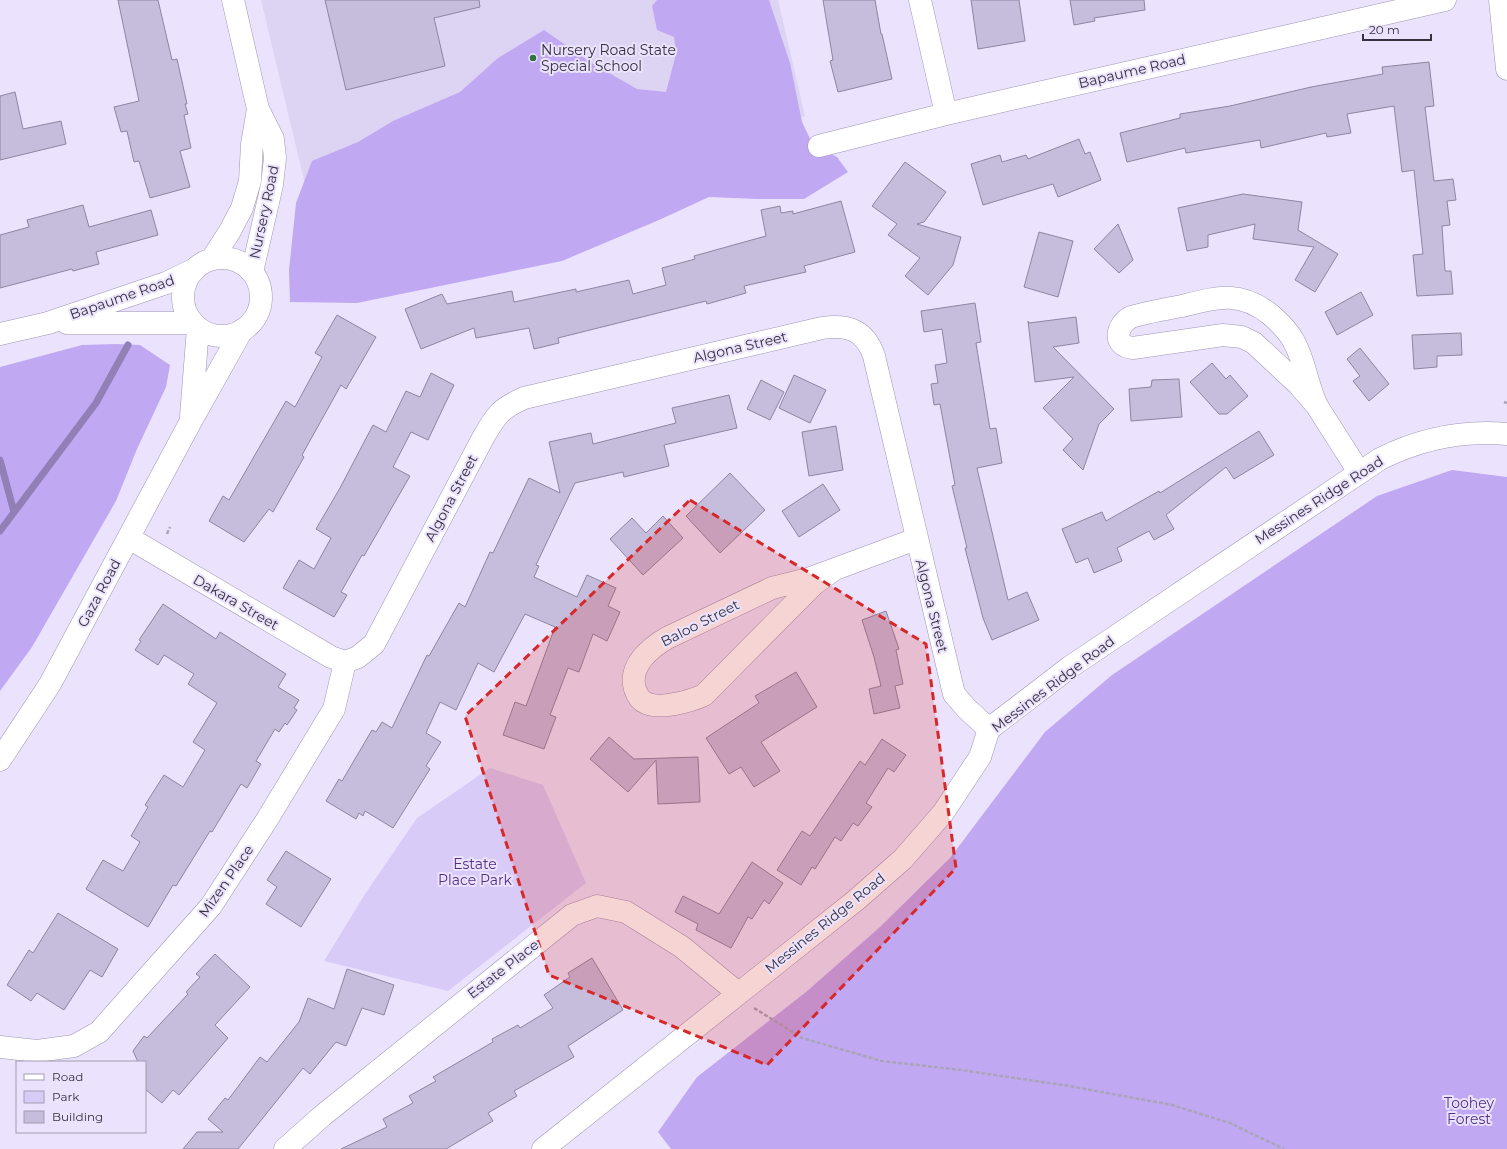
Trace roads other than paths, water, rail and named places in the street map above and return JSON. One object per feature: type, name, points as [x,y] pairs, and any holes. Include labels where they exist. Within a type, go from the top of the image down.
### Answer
[{"type":"street","name":"Nursery Road","points":[[233,0],[258,108],[273,139],[275,158],[272,185],[252,272]]},
{"type":"street","points":[[920,0],[946,114]]},
{"type":"street","name":"Bapaume Road","points":[[819,146],[946,114],[1445,0]]},
{"type":"street","points":[[1500,0],[1507,68]]},
{"type":"street","name":"Nursery Road","points":[[204,264],[230,231],[239,214],[250,182],[252,144],[258,108]]},
{"type":"street","points":[[230,258],[246,266],[252,272],[259,284],[261,297],[259,310],[252,322],[242,330],[232,335],[220,336],[208,334],[195,325],[186,313],[183,301],[184,289],[188,278],[204,264],[230,258]]},
{"type":"street","name":"Bapaume Road","points":[[0,334],[48,323],[166,283],[204,264]]},
{"type":"street","points":[[1317,406],[1279,364],[1254,343],[1242,337],[1215,335],[1129,348],[1121,342],[1119,337],[1119,328],[1123,322],[1131,317],[1215,298],[1231,297],[1245,300],[1267,312],[1280,323],[1293,340],[1317,406],[1359,472]]},
{"type":"street","name":"Bapaume Road","points":[[48,323],[195,325]]},
{"type":"street","name":"Gaza Road","points":[[191,421],[195,325]]},
{"type":"street","name":"Algona Street","points":[[345,662],[358,657],[374,644],[484,436],[494,419],[507,406],[532,396],[822,328],[837,327],[852,330],[862,336],[870,346],[874,356],[954,694],[989,730]]},
{"type":"street","name":"Gaza Road","points":[[0,760],[50,684],[191,421],[242,330]]},
{"type":"street","name":"Messines Ridge Road","points":[[543,1149],[855,901],[903,859],[943,813],[980,757],[989,730],[1070,667],[1359,472],[1392,453],[1427,440],[1456,435],[1494,433],[1507,434]]},
{"type":"street","name":"Dakara Street","points":[[129,538],[324,653],[345,662]]},
{"type":"street","name":"Baloo Street","points":[[835,569],[814,584],[704,695],[686,702],[657,705],[646,703],[638,695],[634,686],[636,668],[643,657],[659,642],[772,588],[808,579],[916,538]]},
{"type":"street","name":"Mizen Place","points":[[0,1047],[37,1051],[74,1046],[99,1032],[211,906],[268,818],[334,709],[345,662]]},
{"type":"street","name":"Estate Place","points":[[285,1149],[344,1098],[572,915],[597,906],[626,912],[682,947],[738,993]]},
{"type":"waterway","points":[[0,531],[96,403],[128,345]]},
{"type":"waterway","points":[[0,460],[14,512]]},
{"type":"place","name":"Nursery Road State Special School","points":[[533,58]]},
{"type":"park label","name":"Estate Place Park","points":[[475,872]]},
{"type":"park label","name":"Toohey Forest","points":[[1469,1112]]}]
